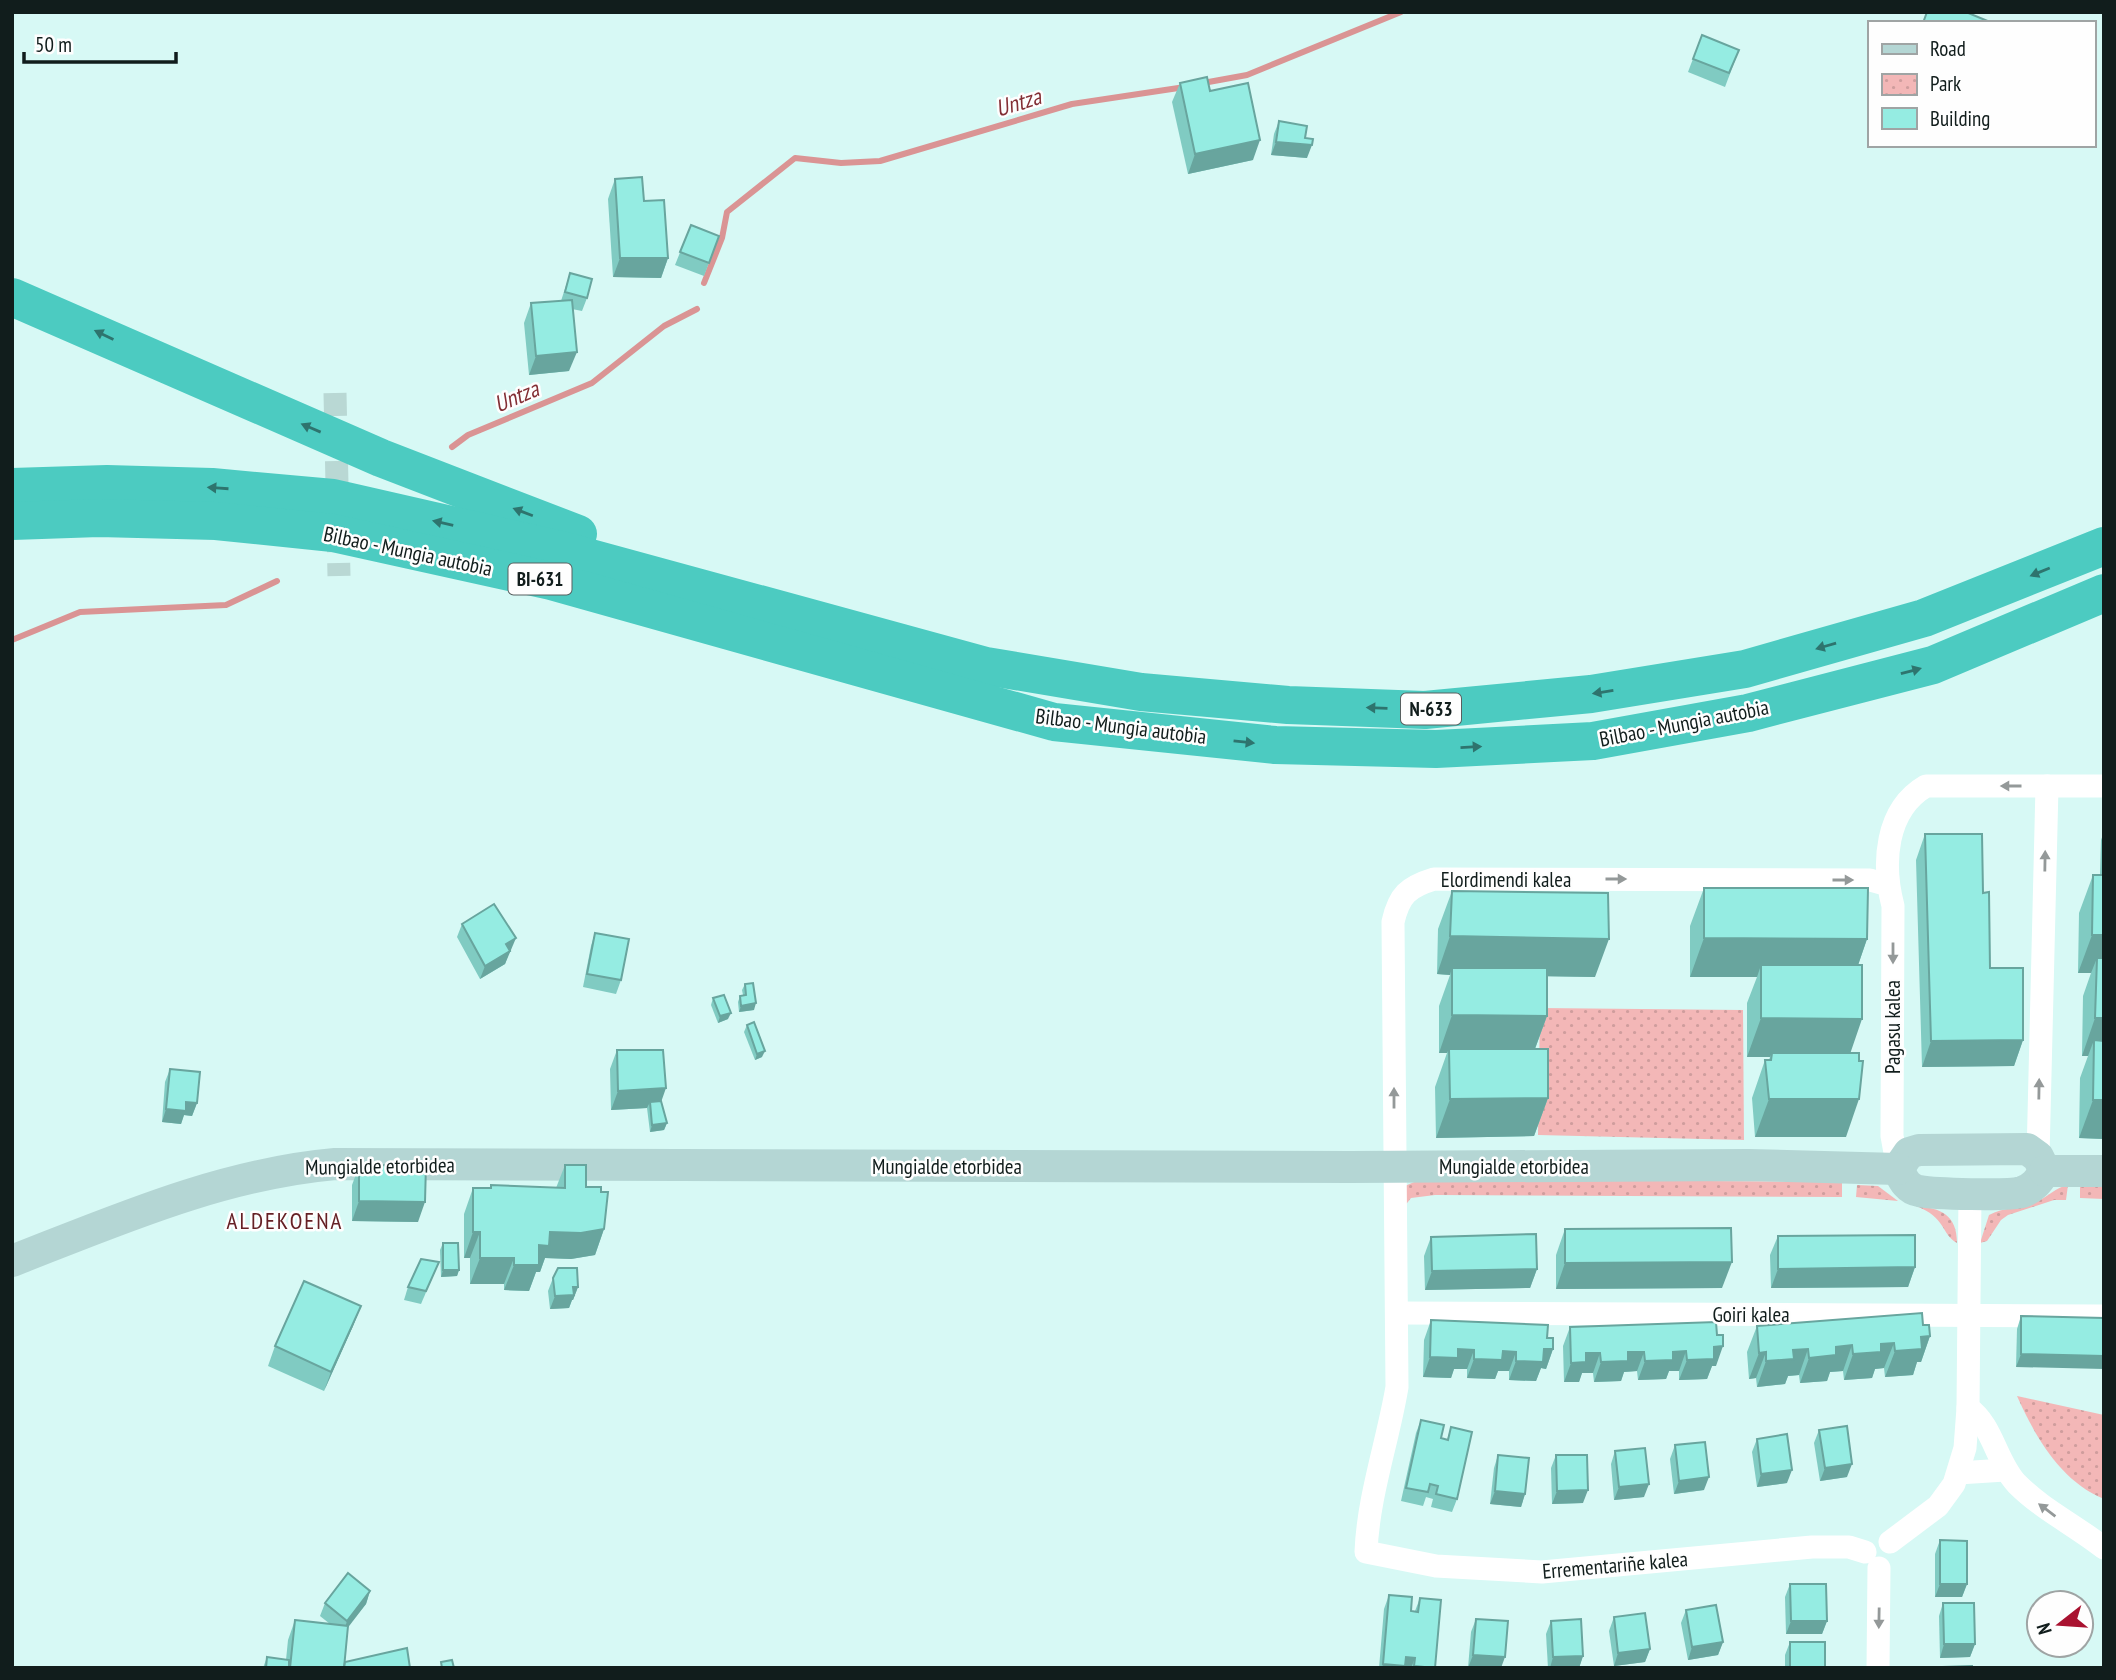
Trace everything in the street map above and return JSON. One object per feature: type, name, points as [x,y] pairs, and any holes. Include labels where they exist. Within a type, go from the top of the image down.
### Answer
[{"type":"highway","points":[[12,297],[381,458],[746,598]]},
{"type":"highway","name":"Bilbao - Mungia autobia","points":[[12,486],[107,484],[198,487],[333,498],[565,551],[746,598],[986,666],[1141,692],[1288,705],[1425,710],[1591,694],[1745,669],[1924,618],[2104,546]]},
{"type":"highway","name":"Bilbao - Mungia autobia","points":[[12,521],[99,518],[216,521],[333,533],[551,581],[835,663],[1054,722],[1275,745],[1436,749],[1593,741],[1748,713],[1933,665],[2104,593]]},
{"type":"highway","name":"N-633","points":[[12,544],[113,542],[224,545],[327,555],[584,614],[897,703],[1054,722]]},
{"type":"street","name":"Pagasu kalea","points":[[1898,1169],[1892,1136],[1893,906],[1888,886],[1891,834],[1909,796],[1926,786],[2104,786]]},
{"type":"street","points":[[2047,786],[2042,1164],[2035,1186],[2020,1193],[1918,1191],[1906,1184],[1898,1169],[1909,1153],[1919,1150],[2027,1149],[2042,1164],[2104,1171]]},
{"type":"street","name":"Elordimendi kalea","points":[[1366,1552],[1367,1530],[1397,1387],[1393,922],[1398,902],[1405,891],[1415,884],[1448,878],[1870,880],[1888,886]]},
{"type":"street","name":"Mungialde etorbidea","points":[[12,1261],[197,1192],[296,1167],[335,1164],[1394,1167],[1748,1164],[1898,1169]]},
{"type":"street","points":[[1878,1668],[1869,1543],[1877,1538],[1890,1542],[1938,1506],[1958,1473],[1965,1448],[1968,1408],[1970,1192]]},
{"type":"street","name":"Goiri kalea","points":[[1398,1313],[2104,1316]]},
{"type":"street","points":[[1968,1408],[1980,1416],[2005,1470],[2045,1509],[2104,1548]]},
{"type":"street","points":[[1958,1473],[2005,1470]]},
{"type":"street","name":"Errementariñe kalea","points":[[1366,1552],[1436,1566],[1542,1572],[1812,1547],[1849,1547],[1872,1560]]},
{"type":"green space","points":[[1540,1008],[1743,1010],[1744,1140],[1538,1135]]},
{"type":"green space","points":[[1421,1179],[1842,1182],[1842,1197],[1435,1195],[1411,1198],[1404,1207],[1405,1186]]},
{"type":"green space","points":[[1857,1185],[1878,1186],[1898,1201],[1856,1197]]},
{"type":"green space","points":[[2068,1185],[2066,1200],[2054,1200],[2008,1215],[2001,1220],[1987,1241],[1980,1243],[1989,1215],[2038,1201]]},
{"type":"green space","points":[[2080,1186],[2104,1186],[2104,1199],[2080,1198]]},
{"type":"green space","points":[[1916,1206],[1940,1211],[1946,1215],[1954,1226],[1957,1243],[1933,1215]]},
{"type":"green space","points":[[2017,1396],[2104,1415],[2104,1499],[2074,1481],[2051,1456]]},
{"type":"building","points":[[1927,12],[1966,12],[1988,21],[1924,21]]},
{"type":"building","points":[[1702,35],[1739,50],[1729,73],[1693,59]]},
{"type":"building","points":[[1207,77],[1210,91],[1248,83],[1260,140],[1195,154],[1180,83]]},
{"type":"building","points":[[1279,121],[1307,126],[1305,138],[1313,139],[1312,145],[1276,142]]},
{"type":"building","points":[[642,177],[644,201],[664,200],[668,258],[620,258],[615,179]]},
{"type":"building","points":[[691,225],[719,236],[709,263],[680,252]]},
{"type":"building","points":[[570,273],[592,279],[587,298],[565,292]]},
{"type":"building","points":[[572,300],[577,352],[536,356],[531,303]]},
{"type":"building","points":[[1925,834],[1982,834],[1983,893],[1989,892],[1990,968],[2023,968],[2023,1040],[1931,1041]]},
{"type":"building","points":[[2093,875],[2104,875],[2104,935],[2092,935]]},
{"type":"building","points":[[1704,888],[1868,888],[1867,939],[1704,938]]},
{"type":"building","points":[[1452,891],[1608,893],[1609,939],[1450,936]]},
{"type":"building","points":[[494,904],[516,938],[506,944],[510,951],[485,966],[462,924]]},
{"type":"building","points":[[595,933],[629,939],[621,980],[587,974]]},
{"type":"building","points":[[2097,958],[2104,958],[2104,1018],[2095,1018]]},
{"type":"building","points":[[1761,965],[1862,965],[1862,1019],[1761,1018]]},
{"type":"building","points":[[1452,968],[1547,968],[1547,1016],[1452,1015]]},
{"type":"building","points":[[753,983],[756,1003],[741,1006],[740,996],[746,995],[745,984]]},
{"type":"building","points":[[724,995],[731,1013],[720,1016],[713,998]]},
{"type":"building","points":[[754,1022],[765,1051],[757,1054],[747,1025]]},
{"type":"building","points":[[2094,1040],[2104,1041],[2104,1100],[2093,1100]]},
{"type":"building","points":[[1449,1049],[1548,1049],[1548,1098],[1450,1099]]},
{"type":"building","points":[[617,1050],[663,1050],[666,1088],[618,1091]]},
{"type":"building","points":[[1772,1053],[1859,1053],[1859,1061],[1863,1061],[1859,1099],[1769,1099],[1765,1060],[1771,1060]]},
{"type":"building","points":[[170,1069],[200,1072],[197,1103],[186,1102],[186,1111],[166,1109]]},
{"type":"building","points":[[661,1101],[667,1123],[652,1125],[650,1102]]},
{"type":"building","points":[[426,1164],[425,1202],[359,1201],[359,1166]]},
{"type":"building","points":[[565,1165],[586,1165],[586,1187],[601,1187],[601,1192],[608,1192],[604,1229],[581,1233],[550,1232],[549,1246],[539,1245],[539,1265],[514,1265],[514,1258],[480,1258],[480,1232],[473,1232],[473,1188],[491,1188],[491,1185],[565,1188]]},
{"type":"building","points":[[1731,1228],[1732,1262],[1565,1263],[1565,1229]]},
{"type":"building","points":[[1536,1234],[1537,1269],[1432,1271],[1431,1237]]},
{"type":"building","points":[[1915,1235],[1915,1267],[1778,1269],[1778,1236]]},
{"type":"building","points":[[443,1243],[458,1243],[459,1270],[443,1270]]},
{"type":"building","points":[[421,1259],[439,1262],[426,1291],[408,1287]]},
{"type":"building","points":[[558,1268],[577,1268],[578,1287],[573,1287],[574,1295],[555,1296],[553,1278]]},
{"type":"building","points":[[304,1281],[361,1306],[331,1372],[275,1346]]},
{"type":"building","points":[[1922,1313],[1923,1325],[1929,1325],[1930,1336],[1921,1337],[1922,1349],[1895,1351],[1894,1343],[1881,1344],[1881,1352],[1853,1354],[1852,1345],[1836,1347],[1836,1355],[1809,1358],[1808,1349],[1793,1350],[1794,1359],[1766,1361],[1766,1352],[1759,1353],[1757,1326]]},
{"type":"building","points":[[2021,1316],[2104,1318],[2104,1356],[2021,1354]]},
{"type":"building","points":[[1431,1320],[1548,1325],[1547,1338],[1553,1338],[1553,1349],[1544,1349],[1543,1362],[1516,1361],[1516,1352],[1503,1351],[1502,1360],[1474,1359],[1474,1350],[1458,1349],[1458,1358],[1430,1357]]},
{"type":"building","points":[[1716,1322],[1717,1335],[1723,1335],[1723,1346],[1714,1347],[1714,1359],[1687,1360],[1686,1351],[1673,1352],[1673,1360],[1645,1361],[1644,1352],[1628,1352],[1628,1361],[1601,1362],[1600,1353],[1586,1353],[1586,1362],[1571,1363],[1570,1327]]},
{"type":"building","points":[[1421,1420],[1444,1425],[1441,1438],[1448,1440],[1451,1427],[1472,1432],[1457,1499],[1436,1494],[1438,1486],[1430,1484],[1428,1492],[1406,1488]]},
{"type":"building","points":[[1847,1426],[1852,1464],[1825,1468],[1819,1430]]},
{"type":"building","points":[[1787,1434],[1792,1470],[1761,1474],[1757,1439]]},
{"type":"building","points":[[1705,1442],[1709,1477],[1679,1481],[1675,1445]]},
{"type":"building","points":[[1645,1448],[1649,1484],[1619,1487],[1615,1451]]},
{"type":"building","points":[[1498,1455],[1529,1458],[1525,1494],[1495,1491]]},
{"type":"building","points":[[1556,1455],[1587,1455],[1588,1490],[1557,1491]]},
{"type":"building","points":[[1940,1540],[1967,1541],[1967,1584],[1940,1584]]},
{"type":"building","points":[[348,1573],[370,1591],[347,1621],[325,1603]]},
{"type":"building","points":[[1790,1584],[1826,1584],[1827,1621],[1791,1621]]},
{"type":"building","points":[[1389,1595],[1412,1597],[1411,1611],[1418,1612],[1420,1598],[1441,1600],[1435,1668],[1414,1666],[1415,1658],[1406,1657],[1405,1666],[1383,1664]]},
{"type":"building","points":[[1943,1603],[1974,1603],[1975,1644],[1944,1644]]},
{"type":"building","points":[[1716,1605],[1723,1642],[1692,1647],[1686,1610]]},
{"type":"building","points":[[1645,1613],[1650,1649],[1618,1653],[1614,1617]]},
{"type":"building","points":[[1476,1619],[1508,1621],[1505,1657],[1473,1655]]},
{"type":"building","points":[[1581,1619],[1583,1656],[1553,1657],[1551,1621]]},
{"type":"building","points":[[295,1620],[348,1626],[344,1668],[290,1668]]},
{"type":"building","points":[[1790,1642],[1825,1642],[1825,1668],[1790,1668]]},
{"type":"building","points":[[407,1648],[410,1668],[344,1668],[345,1662]]},
{"type":"building","points":[[267,1657],[289,1660],[289,1668],[266,1668]]},
{"type":"building","points":[[452,1660],[454,1668],[442,1668],[441,1662]]},
{"type":"building","points":[[1943,1667],[1972,1668],[1943,1668]]},
{"type":"waterway","name":"Untza","points":[[1203,83],[1247,75],[1401,12]]},
{"type":"waterway","name":"Untza","points":[[704,283],[722,238],[727,212],[795,158],[841,163],[880,161],[1072,104],[1185,87]]},
{"type":"waterway","name":"Untza","points":[[452,447],[468,435],[592,383],[664,326],[697,309]]},
{"type":"waterway","name":"Untza","points":[[12,640],[80,612],[226,605],[277,581]]},
{"type":"tunnel","points":[[335,393],[339,576]]},
{"type":"district","name":"ALDEKOENA","points":[[285,1220]]}]
